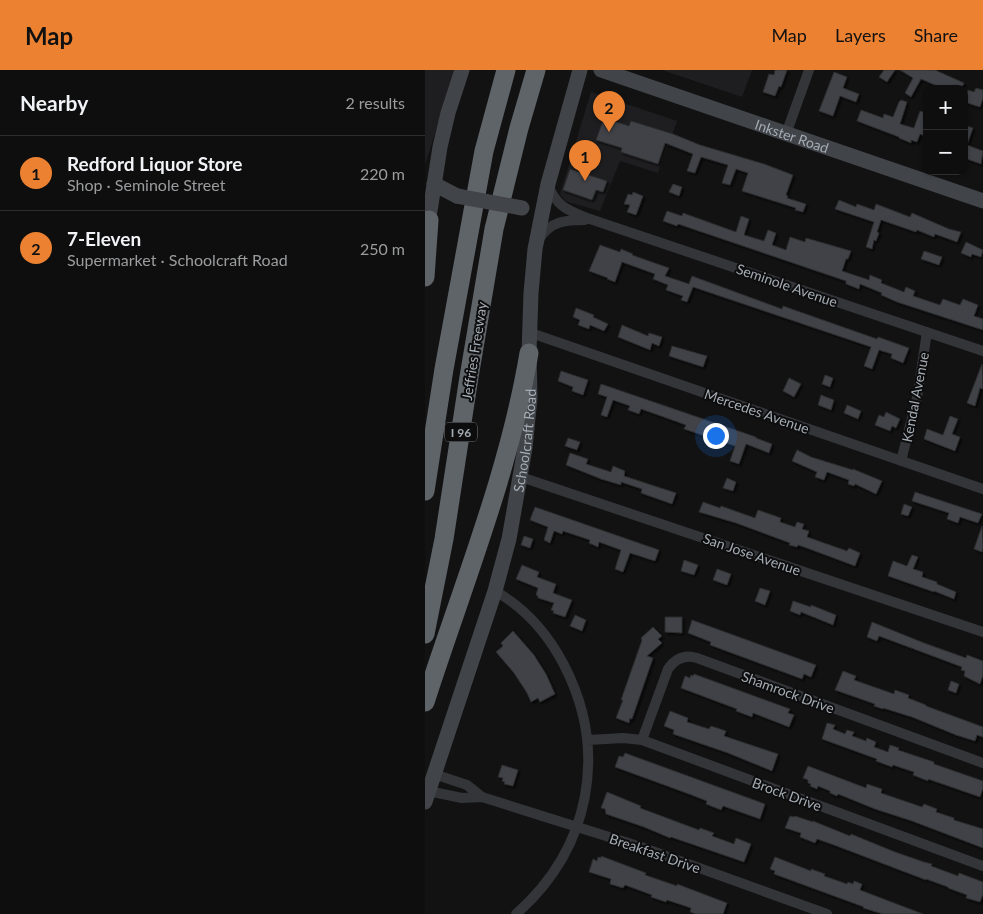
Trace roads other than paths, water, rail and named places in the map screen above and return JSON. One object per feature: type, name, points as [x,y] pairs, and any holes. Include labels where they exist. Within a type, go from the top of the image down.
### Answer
[{"type":"highway","name":"Jeffries Freeway","points":[[425,491],[443,369],[483,160],[506,70]]},
{"type":"highway","name":"Jeffries Freeway","points":[[425,634],[444,539],[494,229],[519,128],[536,70]]},
{"type":"highway","points":[[425,278],[429,220]]},
{"type":"highway","points":[[425,702],[510,444],[529,353]]},
{"type":"main road","points":[[425,242],[448,113],[462,70]]},
{"type":"main road","name":"Schoolcraft Road","points":[[428,787],[442,751],[495,591],[509,539],[521,477],[530,398],[531,293],[535,249],[547,184],[580,70]]},
{"type":"main road","name":"Inkster Road","points":[[601,70],[983,201]]},
{"type":"main road","points":[[434,184],[457,196],[522,208],[542,208]]},
{"type":"main road","points":[[425,758],[442,751]]},
{"type":"street","points":[[786,134],[809,70]]},
{"type":"street","points":[[547,184],[553,197],[564,208],[591,220]]},
{"type":"street","points":[[535,249],[543,234],[556,222],[563,220],[591,220]]},
{"type":"street","name":"Seminole Avenue","points":[[591,220],[983,351]]},
{"type":"street","name":"Kendal Avenue","points":[[901,461],[917,398],[927,332]]},
{"type":"street","name":"Mercedes Avenue","points":[[531,334],[983,489]]},
{"type":"street","name":"San Jose Avenue","points":[[521,477],[983,632]]},
{"type":"street","points":[[495,591],[519,606],[530,616],[551,642],[578,695],[588,740],[587,787],[577,827],[564,856],[554,872],[537,894],[516,914]]},
{"type":"street","name":"Shamrock Drive","points":[[642,740],[668,669],[676,660],[687,656],[697,658],[983,763]]},
{"type":"street","name":"Brock Drive","points":[[588,740],[623,738],[642,740],[983,866]]},
{"type":"street","name":"Breakfast Drive","points":[[428,787],[467,785],[482,797]]},
{"type":"street","name":"Breakfast Drive","points":[[428,787],[463,798],[482,797],[641,847],[827,914]]},
{"type":"place","name":"7-Eleven","points":[[609,132]]},
{"type":"place","name":"Redford Liquor Store","points":[[585,181]]}]
